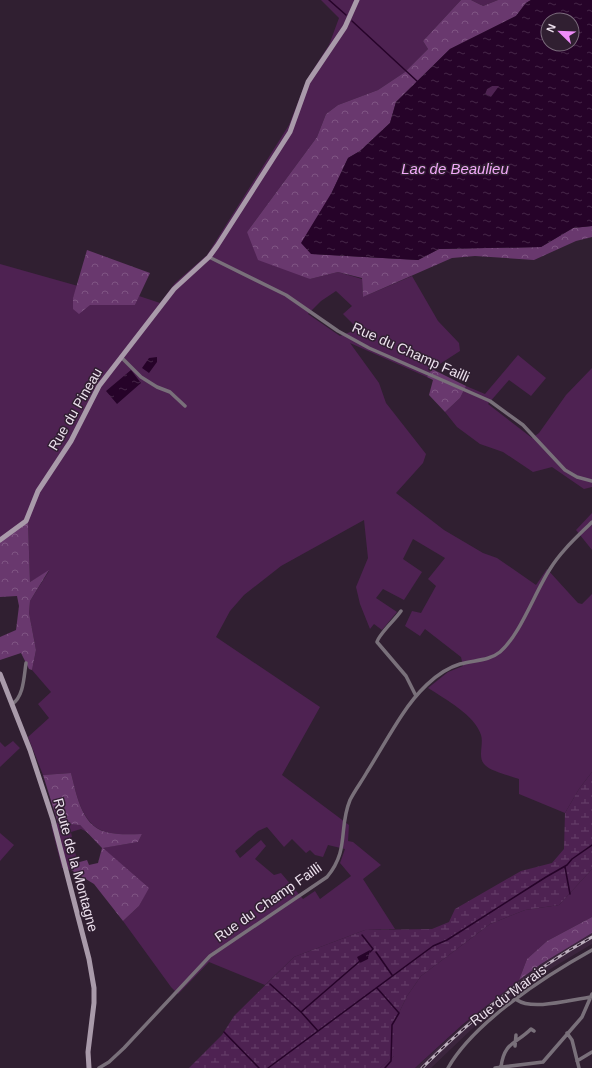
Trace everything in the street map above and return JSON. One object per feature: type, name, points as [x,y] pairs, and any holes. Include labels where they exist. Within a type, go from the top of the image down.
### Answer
[{"type":"street","name":"Rue du Pineau","points":[[0,540],[26,521],[38,491],[71,441],[99,386],[174,289],[209,257],[290,132],[308,82],[342,31],[357,0]]},
{"type":"street","name":"Rue du Champ Failli","points":[[209,257],[286,296],[357,342],[396,361],[463,388],[490,401],[523,425],[565,470],[577,477],[592,480]]},
{"type":"street","points":[[121,357],[140,377],[157,387],[170,392],[185,406]]},
{"type":"street","name":"Rue du Champ Failli","points":[[99,1068],[109,1062],[124,1048],[210,956],[327,877],[338,862],[344,824],[350,800],[402,714],[416,696],[448,669],[462,664],[491,658],[504,648],[512,638],[553,564],[571,542],[592,522]]},
{"type":"street","points":[[401,611],[392,624],[380,636],[377,642],[406,676],[416,696]]},
{"type":"street","points":[[12,704],[17,700],[22,688],[26,663]]},
{"type":"street","name":"Route de la Montagne","points":[[0,674],[53,820],[89,959],[94,988],[94,1003],[88,1052],[89,1068]]},
{"type":"street","name":"Rue du Marais","points":[[448,1068],[465,1042],[517,1000],[556,972],[592,950]]},
{"type":"street","points":[[495,1068],[537,1066],[543,1062],[582,1017],[591,996],[542,1005],[528,1004],[517,1000]]},
{"type":"street","points":[[501,1067],[506,1048],[522,1038],[531,1028],[534,1031]]},
{"type":"street","points":[[567,1033],[572,1040],[578,1068]]},
{"type":"street","points":[[515,1046],[516,1035]]},
{"type":"street","points":[[577,1061],[592,1052]]},
{"type":"shaded area","points":[[592,933],[592,944],[552,968],[507,1000],[473,1028],[431,1068],[415,1068],[500,993],[541,964]]},
{"type":"green space","points":[[321,0],[461,0],[423,41],[428,49],[405,72],[378,90],[338,105],[326,114],[317,137],[247,232],[310,279],[338,272],[362,279],[363,297],[412,276],[438,321],[459,343],[460,351],[432,369],[427,377],[350,343],[379,383],[386,403],[426,454],[423,463],[396,493],[444,530],[483,553],[497,558],[536,585],[547,569],[578,603],[582,604],[592,594],[592,772],[579,789],[565,813],[519,794],[519,779],[496,771],[485,765],[481,759],[481,735],[473,721],[451,702],[428,688],[448,672],[463,666],[461,657],[425,629],[420,636],[405,626],[412,611],[421,613],[436,586],[428,579],[445,558],[413,539],[403,559],[422,572],[404,600],[383,589],[376,598],[397,612],[382,630],[374,624],[370,629],[360,604],[356,587],[368,558],[364,520],[281,566],[244,595],[230,611],[216,637],[320,707],[282,775],[349,825],[348,841],[353,842],[381,865],[363,879],[395,929],[365,930],[294,957],[265,985],[209,962],[178,994],[171,987],[123,921],[139,906],[148,888],[102,848],[138,842],[142,834],[111,833],[101,830],[93,825],[82,810],[71,773],[43,775],[28,737],[49,718],[38,704],[51,692],[32,670],[36,650],[29,613],[30,601],[49,571],[30,582],[28,522],[0,542],[0,264],[78,286],[73,298],[90,305],[135,305],[139,296],[160,303],[175,283],[207,255],[289,125],[307,79],[329,45],[339,18]],"holes":[[[336,291],[352,306],[343,314],[358,329],[340,336],[308,314],[321,301]],[[267,827],[284,847],[292,839],[306,853],[310,850],[315,855],[323,857],[328,845],[345,849],[340,863],[351,876],[320,899],[315,891],[303,899],[281,873],[274,875],[255,859],[266,846],[261,840],[240,858],[235,851],[258,831]]]},
{"type":"green space","points":[[461,0],[471,0],[483,6],[498,0],[531,0],[526,3],[516,16],[450,49],[396,102],[390,123],[360,151],[348,158],[332,192],[312,254],[418,260],[439,249],[541,247],[573,228],[592,226],[592,237],[576,241],[534,260],[475,256],[452,258],[363,297],[362,278],[338,272],[310,279],[258,260],[247,232],[317,137],[326,114],[338,105],[378,90],[405,72],[428,49],[423,41]]},
{"type":"green space","points":[[471,0],[498,0],[483,6]]},
{"type":"green space","points":[[492,86],[500,86],[491,97],[485,94],[487,89]]},
{"type":"green space","points":[[87,250],[150,273],[135,305],[90,305],[79,314],[73,309],[73,298]]},
{"type":"green space","points":[[518,355],[546,378],[531,396],[509,380],[488,404],[532,438],[539,433],[566,395],[592,368],[592,487],[584,489],[552,467],[533,472],[503,452],[480,444],[457,427],[445,412],[460,398],[466,386],[485,394]]},
{"type":"green space","points":[[432,369],[466,386],[460,398],[445,412],[429,395],[433,380],[427,377]]},
{"type":"green space","points":[[592,513],[592,550],[576,530]]},
{"type":"green space","points":[[28,522],[30,582],[49,570],[30,601],[29,613],[36,650],[32,670],[29,669],[21,653],[0,660],[0,637],[16,630],[19,606],[17,596],[0,597],[0,542]]},
{"type":"green space","points":[[13,741],[20,748],[0,767],[0,742],[5,747]]},
{"type":"green space","points":[[592,772],[592,869],[559,905],[525,910],[490,924],[421,976],[407,996],[394,1023],[394,1056],[380,1068],[189,1068],[222,1035],[234,1016],[294,957],[365,930],[432,929],[449,922],[455,909],[521,871],[552,863],[564,849],[565,813],[579,789]]},
{"type":"green space","points":[[71,773],[82,810],[93,826],[101,831],[111,833],[142,834],[138,842],[103,848],[149,888],[139,906],[123,921],[94,884],[71,870],[69,865],[87,860],[89,865],[98,863],[102,848],[80,825],[58,823],[43,775]]},
{"type":"green space","points":[[58,823],[80,825],[87,832],[81,829],[71,832],[72,837],[68,839],[71,852],[75,852],[78,862],[69,865],[71,870],[62,868],[51,825]]},
{"type":"green space","points":[[0,833],[14,845],[0,861]]},
{"type":"green space","points":[[592,869],[592,917],[547,941],[527,959],[519,980],[462,1025],[415,1068],[380,1068],[394,1056],[394,1023],[407,996],[421,976],[490,924],[525,910],[559,905]]},
{"type":"green space","points":[[592,917],[592,933],[541,964],[519,980],[527,959],[547,941]]},
{"type":"water","name":"Lac de Beaulieu","points":[[531,0],[592,0],[592,226],[573,228],[541,247],[439,249],[418,260],[311,254],[301,243],[332,192],[348,158],[360,151],[390,123],[396,102],[450,49],[516,16],[526,3]],"holes":[[[492,86],[499,86],[491,97],[485,94],[487,89]]]},
{"type":"water","points":[[157,357],[157,362],[149,373],[142,368],[149,358]]},
{"type":"water","points":[[131,370],[141,383],[117,404],[106,391]]},
{"type":"water","points":[[370,950],[368,959],[360,963],[357,957]]},
{"type":"waterway","points":[[329,0],[346,15]]},
{"type":"waterway","points":[[352,21],[418,82]]},
{"type":"waterway","points":[[268,1068],[433,946],[447,940],[567,865],[572,859],[592,845]]},
{"type":"waterway","points":[[565,867],[570,894]]},
{"type":"waterway","points":[[362,935],[373,949]]},
{"type":"waterway","points":[[370,952],[373,949]]},
{"type":"waterway","points":[[376,952],[392,975]]},
{"type":"waterway","points":[[301,1012],[360,961]]},
{"type":"waterway","points":[[270,984],[301,1012],[318,1031]]},
{"type":"waterway","points":[[377,988],[399,1013],[392,1025],[391,1061],[385,1068]]},
{"type":"waterway","points":[[224,1032],[259,1068]]},
{"type":"railway","points":[[422,1068],[441,1049],[502,996],[546,965],[592,937]]}]
